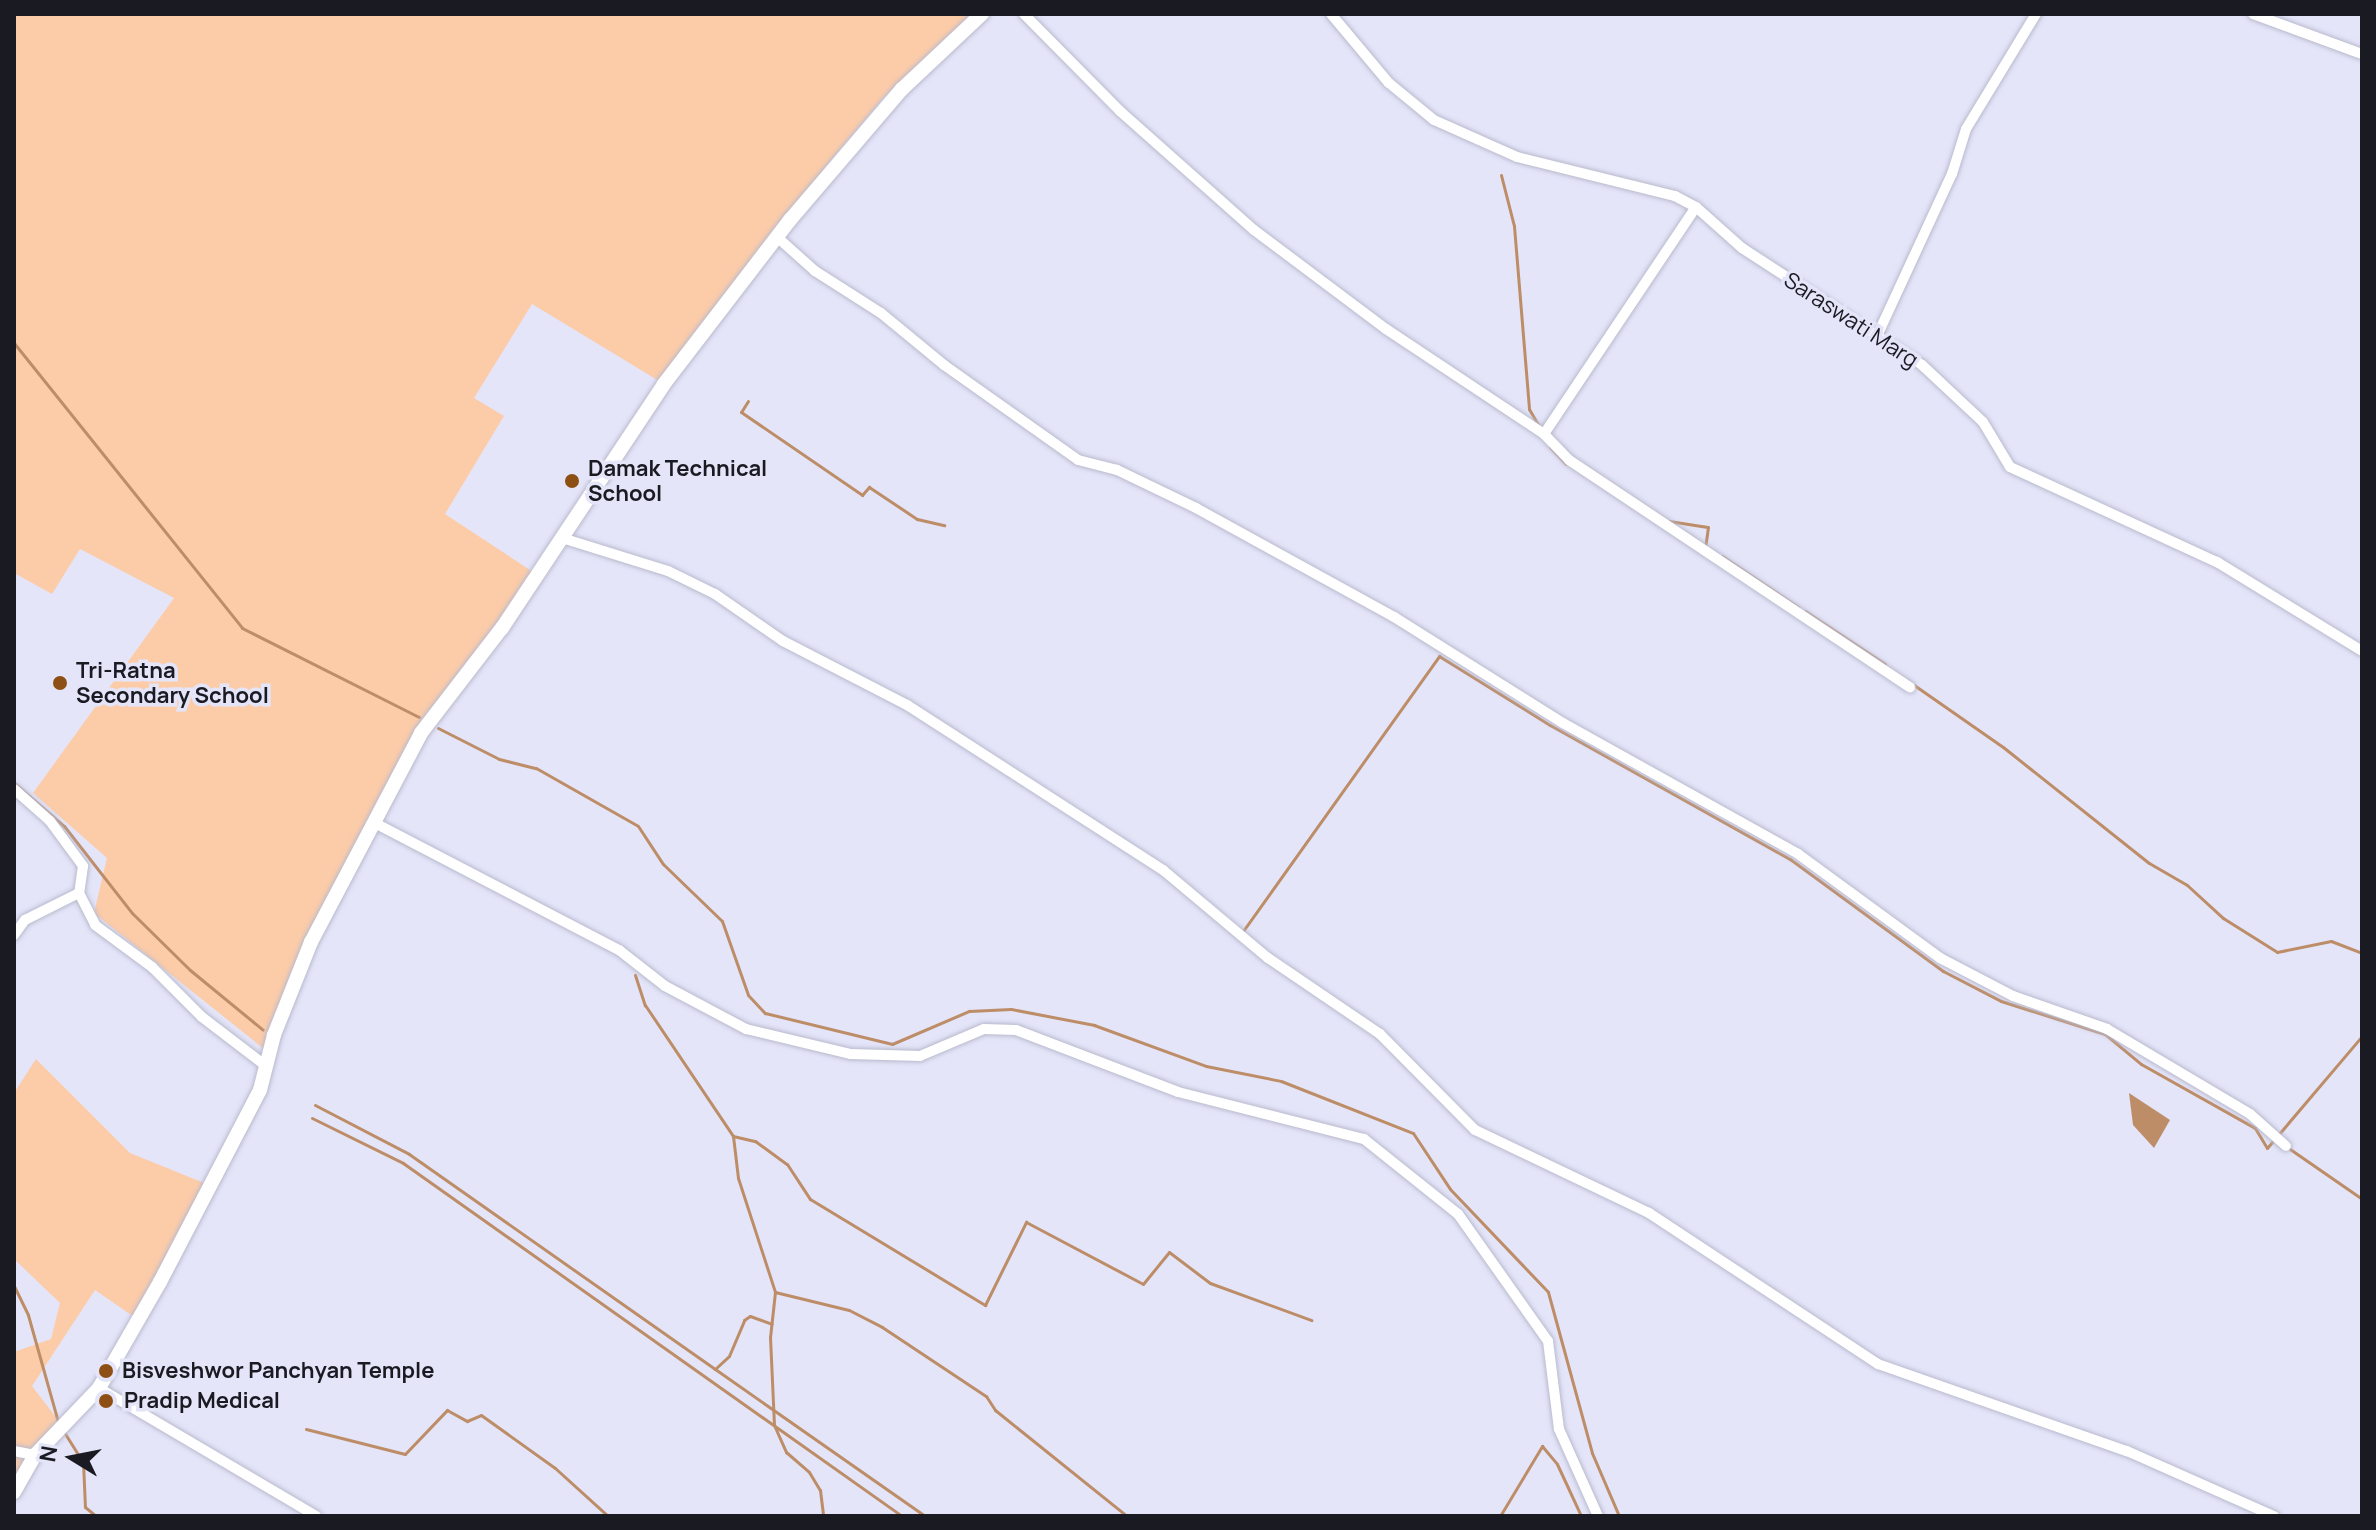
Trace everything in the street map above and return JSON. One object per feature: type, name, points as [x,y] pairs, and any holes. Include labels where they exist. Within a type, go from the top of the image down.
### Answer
[{"type":"street","points":[[14,1492],[35,1455],[99,1388],[244,1121],[311,942],[421,733],[469,675],[641,416],[777,237],[853,141],[982,14]]},
{"type":"street","points":[[1024,14],[1120,111],[1254,230],[1386,329],[1544,434],[1604,484],[1910,687]]},
{"type":"street","name":"Saraswati Marg","points":[[1331,14],[1389,83],[1434,120],[1517,157],[1675,196],[1696,207],[1742,248],[1877,336],[1962,400],[2010,467],[2217,562],[2362,651]]},
{"type":"street","points":[[1877,336],[1952,174],[1966,129],[2036,14]]},
{"type":"street","points":[[2253,14],[2362,54]]},
{"type":"street","points":[[1544,434],[1696,207]]},
{"type":"street","points":[[777,237],[815,271],[881,313],[944,365],[1078,460],[1117,470],[1196,508],[1404,623],[1563,723],[1798,854],[1940,958],[2013,996],[2107,1029],[2250,1114],[2286,1146]]},
{"type":"street","points":[[562,538],[668,571],[715,594],[783,641],[907,705],[1163,870],[1268,958],[1380,1034],[1475,1130],[1649,1213],[1878,1364],[2127,1451],[2274,1516]]},
{"type":"street","points":[[14,789],[50,821],[83,866],[79,893],[95,925],[152,967],[202,1017],[266,1066]]},
{"type":"street","points":[[373,822],[619,950],[665,986],[746,1029],[851,1054],[920,1056],[984,1029],[1016,1030],[1178,1092],[1364,1139],[1458,1214],[1548,1341],[1559,1429],[1598,1516]]},
{"type":"street","points":[[14,935],[25,920],[79,893]]},
{"type":"street","points":[[99,1388],[316,1516]]},
{"type":"street","points":[[14,1451],[35,1455]]},
{"type":"shaded area","points":[[14,14],[971,14],[883,98],[826,166],[664,384],[532,304],[474,398],[504,416],[445,514],[536,574],[420,732],[311,942],[269,1053],[94,913],[107,858],[33,793],[174,598],[80,549],[52,594],[14,573]]},
{"type":"shaded area","points":[[36,1059],[130,1153],[209,1185],[137,1319],[95,1290],[32,1386],[62,1425],[14,1492],[14,1352],[51,1339],[60,1303],[14,1259],[14,1093]]},
{"type":"shaded area","points":[[2129,1093],[2170,1120],[2154,1148],[2133,1125]]},
{"type":"waterway","points":[[1501,175],[1514,226],[1529,409],[1539,426]]},
{"type":"waterway","points":[[14,343],[242,628],[419,717]]},
{"type":"waterway","points":[[748,401],[741,412],[862,495],[869,487],[917,519],[944,525]]},
{"type":"waterway","points":[[1550,447],[1566,464]]},
{"type":"waterway","points":[[1669,521],[1708,527],[1705,548]]},
{"type":"waterway","points":[[1722,556],[1798,607]]},
{"type":"waterway","points":[[1805,611],[1885,664]]},
{"type":"waterway","points":[[1243,931],[1439,656],[1550,725],[1790,859],[1943,971],[2001,1001],[2105,1034],[2141,1064],[2255,1128],[2267,1148],[2362,1036]]},
{"type":"waterway","points":[[1914,685],[2003,747],[2149,863],[2187,885],[2223,918],[2277,952],[2331,941],[2362,953]]},
{"type":"waterway","points":[[438,728],[499,759],[536,768],[638,826],[663,864],[722,921],[748,995],[765,1013],[892,1044],[969,1011],[1011,1009],[1094,1025],[1206,1066],[1281,1081],[1413,1133],[1450,1189],[1548,1292],[1592,1453],[1619,1516]]},
{"type":"waterway","points":[[14,783],[64,826],[132,913],[190,970],[263,1030]]},
{"type":"waterway","points":[[635,975],[645,1005],[733,1136],[738,1178],[775,1292],[770,1337],[774,1425],[786,1452],[809,1472],[820,1490],[823,1516]]},
{"type":"waterway","points":[[315,1105],[409,1154],[715,1369],[729,1356],[744,1320],[750,1316],[772,1324]]},
{"type":"waterway","points":[[312,1118],[403,1163],[902,1516]]},
{"type":"waterway","points":[[733,1136],[755,1141],[787,1164],[810,1199],[985,1305],[1026,1222],[1143,1284],[1169,1252],[1210,1283],[1311,1320]]},
{"type":"waterway","points":[[2287,1147],[2362,1199]]},
{"type":"waterway","points":[[14,1286],[28,1315],[58,1422]]},
{"type":"waterway","points":[[775,1292],[849,1310],[882,1327],[986,1396],[995,1410],[1127,1516]]},
{"type":"waterway","points":[[715,1369],[925,1516]]},
{"type":"waterway","points":[[306,1429],[405,1454],[447,1410],[467,1421],[481,1415],[555,1468],[608,1516]]},
{"type":"waterway","points":[[64,1432],[83,1462],[85,1507],[96,1516]]},
{"type":"waterway","points":[[1500,1516],[1542,1446],[1557,1464],[1581,1516]]},
{"type":"place","name":"Damak Technical School","points":[[572,481]]},
{"type":"place","name":"Tri-Ratna Secondary School","points":[[60,683]]},
{"type":"place","name":"Bisveshwor Panchyan Temple","points":[[106,1371]]},
{"type":"place","name":"Pradip Medical","points":[[106,1401]]}]
